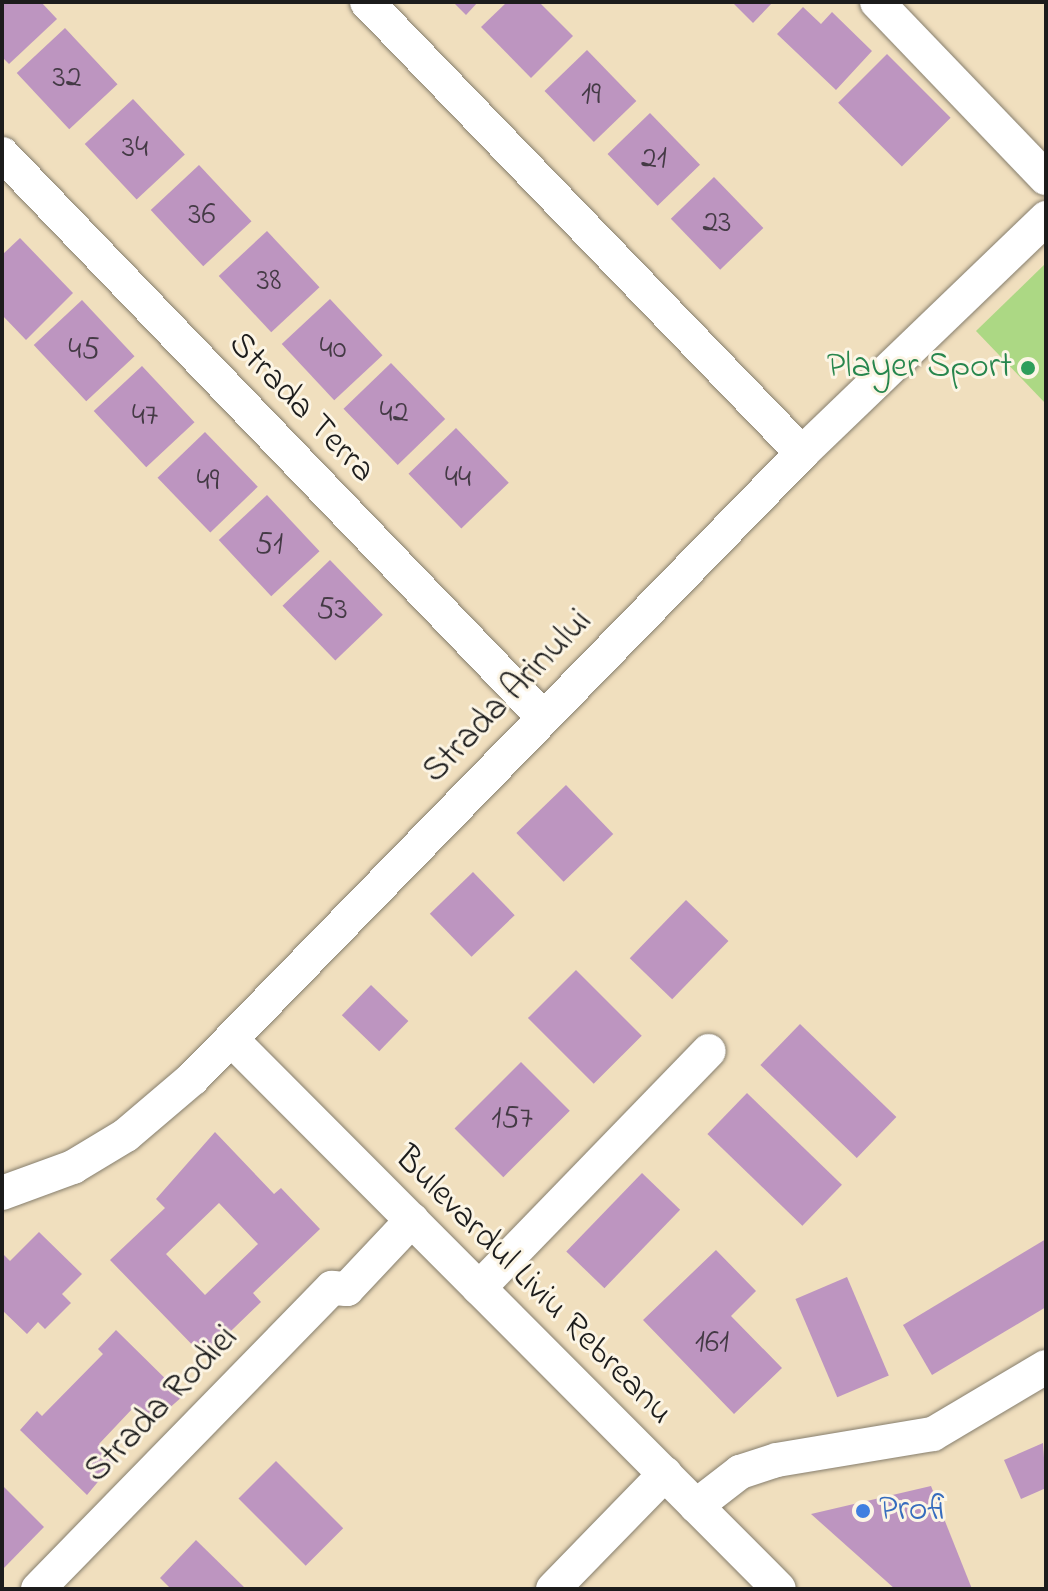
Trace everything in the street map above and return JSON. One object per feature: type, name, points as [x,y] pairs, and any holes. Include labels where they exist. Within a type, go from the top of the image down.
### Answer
[{"type":"street","points":[[367,2],[802,453]]},
{"type":"street","points":[[877,2],[1046,178]]},
{"type":"street","name":"Strada Terra","points":[[2,154],[543,717]]},
{"type":"street","name":"Strada Arinului","points":[[2,1193],[73,1167],[126,1135],[231,1039],[802,453],[1046,218]]},
{"type":"street","name":"Bulevardul Liviu Rebreanu","points":[[231,1039],[779,1589]]},
{"type":"street","points":[[479,1288],[709,1051]]},
{"type":"street","name":"Strada Rodiei","points":[[347,1289],[412,1220]]},
{"type":"street","name":"Strada Rodiei","points":[[38,1589],[332,1288],[347,1289]]},
{"type":"street","name":"Strada Rodiei","points":[[71,1589],[349,1302],[347,1289]]},
{"type":"street","points":[[696,1506],[740,1472],[777,1460],[933,1434],[1046,1367]]},
{"type":"street","points":[[553,1589],[665,1474]]},
{"type":"green space","name":"Player Sport","points":[[1046,263],[1046,404],[976,331]]},
{"type":"building","points":[[2,2],[41,2],[57,19],[9,64],[2,57]]},
{"type":"building","points":[[453,2],[478,2],[466,15]]},
{"type":"building","points":[[507,2],[539,2],[573,36],[531,78],[481,27]]},
{"type":"building","points":[[732,2],[773,2],[753,23]]},
{"type":"building","points":[[803,7],[821,24],[832,12],[872,51],[836,90],[777,34]]},
{"type":"building","points":[[65,28],[118,84],[69,129],[17,73]]},
{"type":"building","points":[[587,50],[636,101],[594,142],[545,91]]},
{"type":"building","points":[[887,54],[951,118],[902,166],[838,103]]},
{"type":"building","points":[[133,99],[185,155],[137,200],[85,144]]},
{"type":"building","points":[[650,113],[700,165],[658,206],[608,154]]},
{"type":"building","points":[[199,165],[252,221],[203,266],[151,210]]},
{"type":"building","points":[[714,177],[763,228],[720,270],[671,219]]},
{"type":"building","points":[[267,231],[320,287],[271,332],[219,276]]},
{"type":"building","points":[[20,238],[73,293],[26,340],[2,315],[2,255]]},
{"type":"building","points":[[330,299],[383,355],[334,400],[282,344]]},
{"type":"building","points":[[82,300],[135,356],[86,401],[34,345]]},
{"type":"building","points":[[391,363],[445,419],[398,465],[344,409]]},
{"type":"building","points":[[142,366],[195,422],[146,467],[94,411]]},
{"type":"building","points":[[456,428],[509,483],[461,529],[409,474]]},
{"type":"building","points":[[205,432],[258,487],[210,533],[158,478]]},
{"type":"building","points":[[267,495],[320,551],[271,596],[219,540]]},
{"type":"building","points":[[330,560],[383,615],[335,661],[283,606]]},
{"type":"building","points":[[566,785],[613,834],[564,882],[516,833]]},
{"type":"building","points":[[473,872],[515,915],[472,957],[430,914]]},
{"type":"building","points":[[686,900],[728,941],[672,999],[630,958]]},
{"type":"building","points":[[576,970],[642,1036],[594,1084],[528,1018]]},
{"type":"building","points":[[371,985],[408,1021],[379,1051],[342,1015]]},
{"type":"building","points":[[800,1024],[896,1117],[857,1158],[760,1065]]},
{"type":"building","points":[[521,1062],[570,1111],[503,1177],[455,1128]]},
{"type":"building","points":[[747,1093],[842,1185],[802,1226],[707,1134]]},
{"type":"building","points":[[215,1132],[274,1194],[281,1188],[320,1229],[253,1293],[261,1302],[204,1357],[110,1260],[165,1208],[156,1199]],"holes":[[[219,1203],[258,1244],[205,1295],[166,1254]]]},
{"type":"building","points":[[642,1173],[680,1210],[604,1288],[566,1251]]},
{"type":"building","points":[[39,1232],[82,1274],[62,1294],[71,1303],[45,1329],[38,1322],[27,1334],[2,1310],[2,1253],[10,1261]]},
{"type":"building","points":[[1046,1239],[1046,1307],[932,1375],[903,1325]]},
{"type":"building","points":[[716,1250],[756,1291],[731,1316],[782,1368],[734,1414],[643,1320]]},
{"type":"building","points":[[847,1277],[889,1375],[837,1397],[795,1299]]},
{"type":"building","points":[[116,1330],[183,1396],[150,1425],[133,1408],[99,1444],[116,1460],[87,1495],[20,1430],[37,1411],[42,1416],[103,1354],[98,1349]]},
{"type":"building","points":[[1043,1443],[1046,1488],[1021,1499],[1004,1460]]},
{"type":"building","points":[[276,1461],[343,1528],[306,1566],[239,1498]]},
{"type":"building","points":[[2,1485],[44,1527],[2,1570]]},
{"type":"building","points":[[931,1486],[972,1589],[895,1589],[811,1514]]},
{"type":"building","points":[[196,1540],[246,1589],[171,1589],[160,1578]]},
{"type":"place","name":"Player Sport","points":[[1028,368]]},
{"type":"place","name":"Profi","points":[[863,1511]]}]
